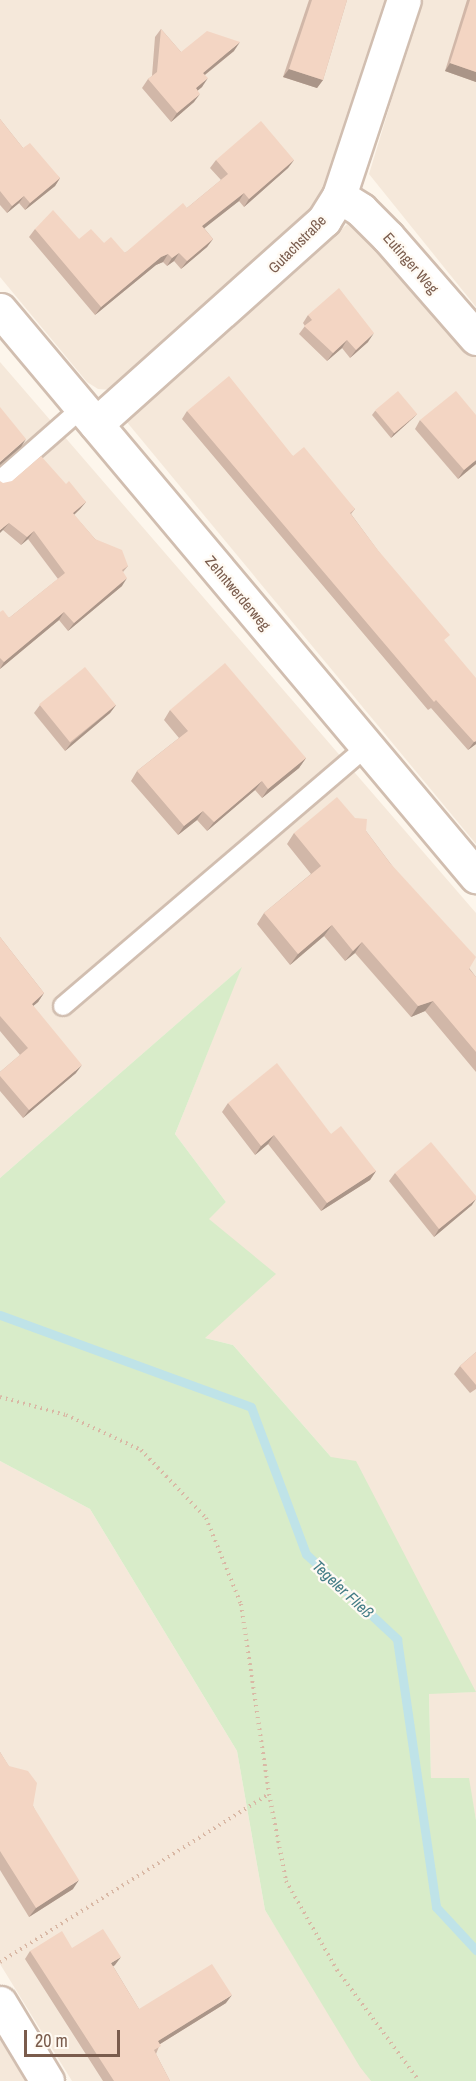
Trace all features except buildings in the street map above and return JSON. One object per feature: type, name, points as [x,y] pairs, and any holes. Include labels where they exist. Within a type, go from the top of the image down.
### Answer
[{"type":"street","name":"Gutachstraße","points":[[89,416],[302,244],[324,220],[339,196],[404,0]]},
{"type":"street","name":"Eutinger Weg","points":[[339,196],[361,210],[388,237],[476,338]]},
{"type":"street","name":"Zehntwerderweg","points":[[0,310],[476,876]]},
{"type":"street","points":[[0,2003],[47,2081]]},
{"type":"lane","points":[[0,480],[89,416]]},
{"type":"lane","points":[[63,1006],[366,747]]},
{"type":"path","points":[[0,1397],[66,1415],[141,1450],[206,1518],[241,1604],[269,1794],[286,1881],[337,1970],[419,2081]]},
{"type":"path","points":[[0,1962],[269,1794]]},
{"type":"shaded area","points":[[0,0],[389,0],[316,208],[112,390],[98,389],[87,382],[0,277]]},
{"type":"shaded area","points":[[422,0],[476,0],[476,307],[369,174]]},
{"type":"shaded area","points":[[351,221],[476,353],[476,844],[126,421],[136,405]]},
{"type":"shaded area","points":[[0,362],[476,913],[476,1820],[468,1779],[431,1778],[429,1693],[475,1692],[331,1457],[233,1345],[205,1338],[208,1219],[226,1202],[175,1134],[241,968],[0,1178]]},
{"type":"shaded area","points":[[0,1461],[90,1509],[237,1751],[265,1910],[371,2081],[72,2081],[0,1964]]},
{"type":"shaded area","points":[[0,2034],[29,2081],[0,2081]]},
{"type":"green space","points":[[242,967],[175,1134],[226,1202],[209,1219],[276,1274],[205,1338],[233,1345],[331,1457],[356,1461],[476,1692],[429,1694],[431,1778],[469,1778],[476,1820],[476,2081],[371,2081],[360,2067],[265,1910],[237,1751],[90,1509],[0,1461],[0,1178]]},
{"type":"waterway","name":"Tegeler Fließ","points":[[0,1315],[251,1407],[306,1554],[397,1639],[436,1907],[476,1950]]}]
